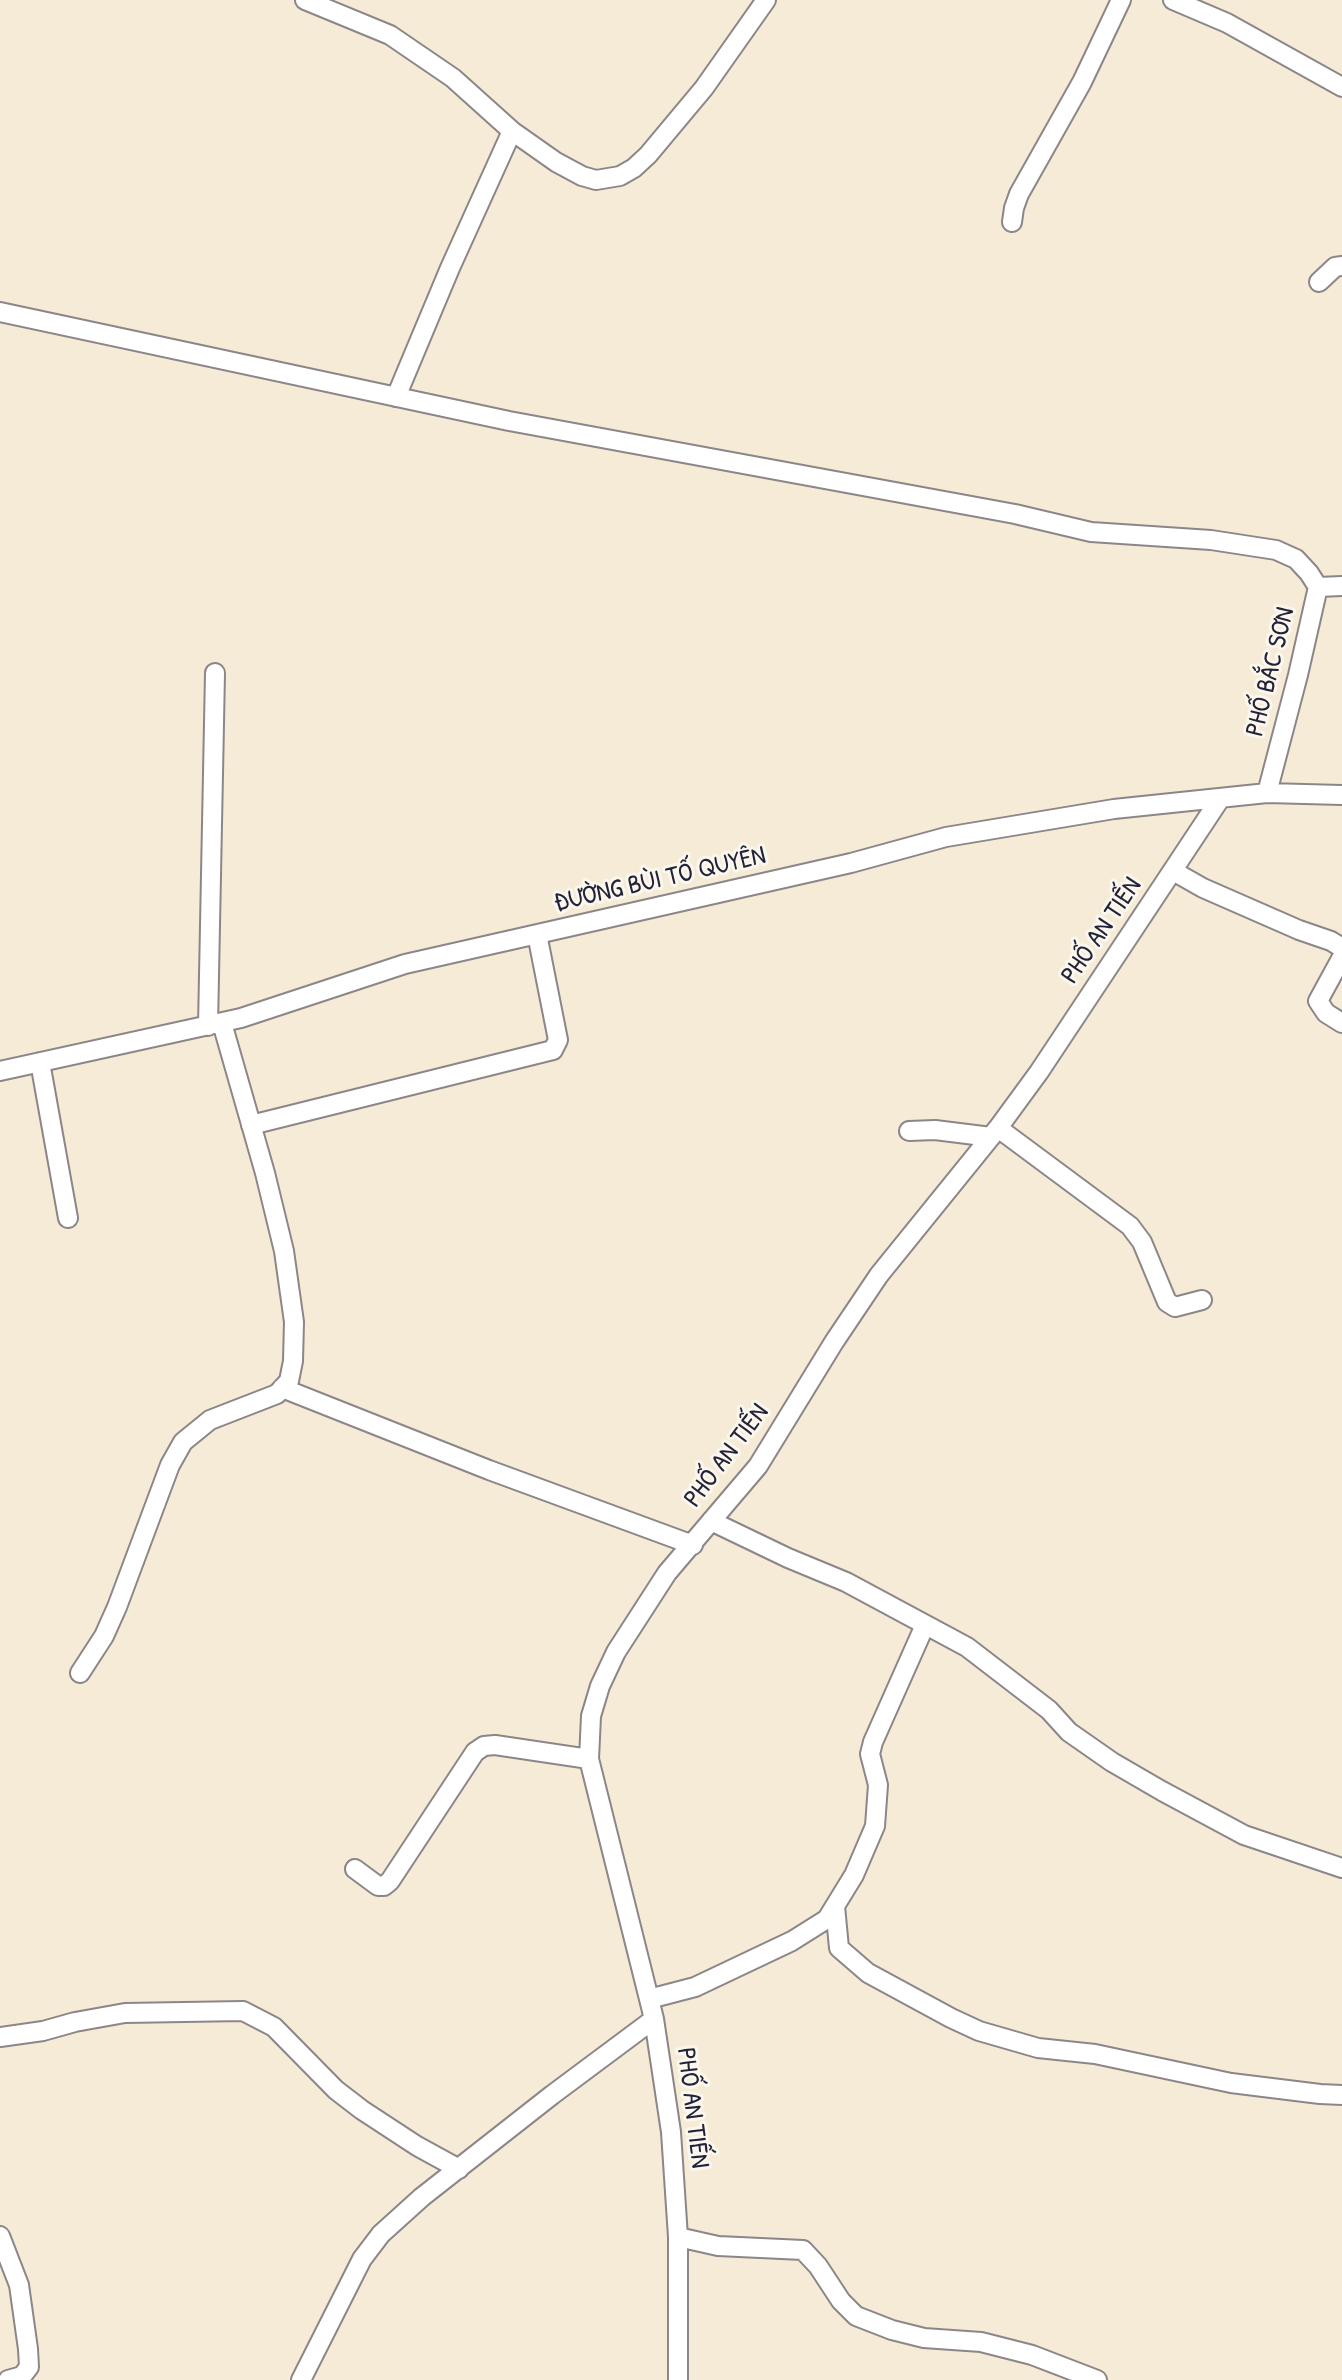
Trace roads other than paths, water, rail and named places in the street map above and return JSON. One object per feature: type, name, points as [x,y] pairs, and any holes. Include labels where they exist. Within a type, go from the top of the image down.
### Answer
[{"type":"street","points":[[305,0],[390,35],[453,78],[512,131],[556,162],[596,180],[620,176],[648,155],[704,88],[766,0]]},
{"type":"street","points":[[1012,222],[1019,194],[1082,82],[1121,0]]},
{"type":"street","points":[[1173,0],[1227,23],[1342,87]]},
{"type":"street","points":[[396,397],[512,131]]},
{"type":"street","points":[[1319,282],[1335,267],[1342,266]]},
{"type":"street","points":[[0,312],[509,421],[1015,514],[1091,532],[1211,540],[1276,550],[1296,559],[1318,587]]},
{"type":"street","name":"PHỐ BẮC SƠN","points":[[1267,793],[1318,587],[1342,586]]},
{"type":"street","points":[[80,1673],[104,1636],[117,1607],[170,1465],[183,1442],[210,1420],[277,1394],[289,1381],[293,1361],[294,1322],[284,1251],[251,1125],[215,1024],[215,673]]},
{"type":"street","name":"ĐƯỜNG BÙI TỐ QUYÊN","points":[[0,1071],[241,1018],[405,964],[851,863],[946,837],[1114,809],[1267,793],[1342,795]]},
{"type":"street","name":"PHỐ AN TIẾN","points":[[678,2380],[678,2237],[671,2132],[654,2019],[589,1759],[591,1716],[600,1686],[616,1652],[667,1573],[758,1466],[879,1275],[994,1133],[1039,1072],[1220,799]]},
{"type":"street","points":[[1173,871],[1203,888],[1342,948]]},
{"type":"street","points":[[251,1125],[553,1050],[558,1040],[537,934]]},
{"type":"street","points":[[1342,957],[1318,1001],[1326,1013],[1342,1023]]},
{"type":"street","points":[[40,1062],[68,1218]]},
{"type":"street","points":[[909,1131],[994,1133],[1130,1226],[1142,1242],[1167,1302],[1175,1307],[1202,1300]]},
{"type":"street","points":[[282,1388],[489,1470],[693,1545]]},
{"type":"street","points":[[711,1521],[846,1582],[967,1647],[1017,1683],[1069,1732],[1162,1791],[1244,1835],[1342,1868]]},
{"type":"street","points":[[649,1999],[695,1987],[792,1941],[827,1919],[854,1875],[875,1826],[878,1785],[870,1754],[925,1625]]},
{"type":"street","points":[[355,1869],[378,1886],[390,1881],[475,1752],[484,1746],[589,1759]]},
{"type":"street","points":[[835,1906],[839,1948],[868,1973],[979,2031],[1038,2048],[1095,2054],[1231,2083],[1342,2095]]},
{"type":"street","points":[[0,2037],[125,2013],[243,2011],[274,2027],[336,2090],[362,2110],[459,2169]]},
{"type":"street","points":[[301,2380],[362,2259],[381,2234],[422,2197],[654,2019]]},
{"type":"street","points":[[0,2236],[19,2285],[29,2367],[22,2376],[4,2380]]},
{"type":"street","points":[[678,2237],[718,2246],[803,2250],[856,2316],[924,2338],[981,2342],[1019,2352],[1097,2380]]}]
